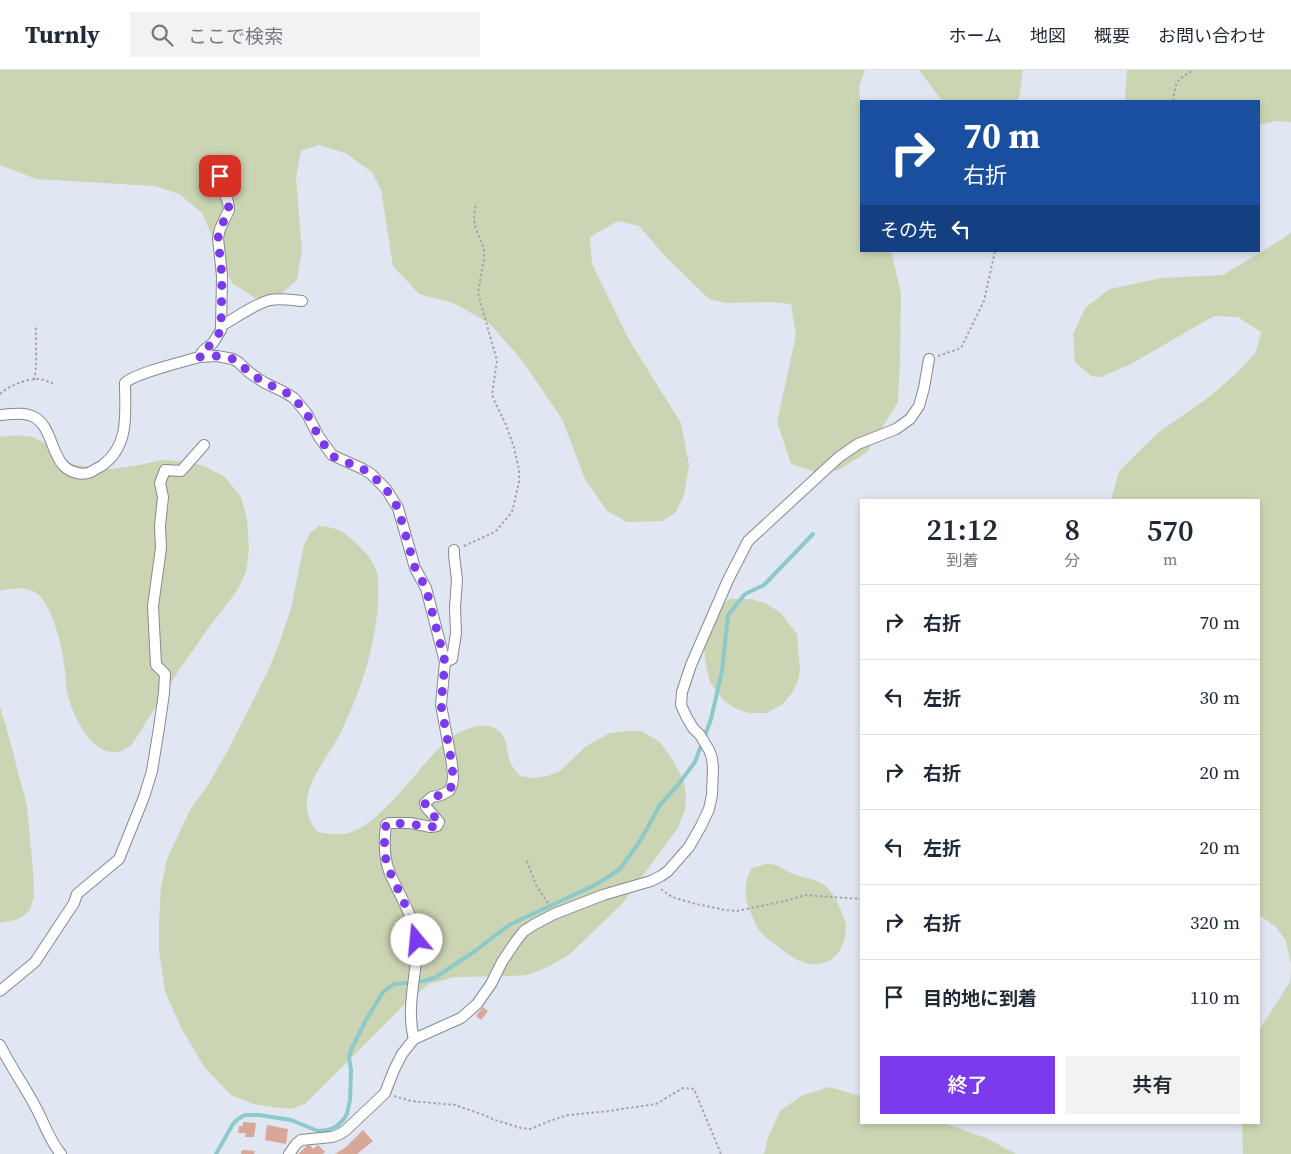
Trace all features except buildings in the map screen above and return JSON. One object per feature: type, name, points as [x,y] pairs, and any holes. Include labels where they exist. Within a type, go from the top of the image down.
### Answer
[{"type":"street","points":[[199,357],[218,336],[221,326],[222,276],[218,238],[229,210],[221,185],[220,163]]},
{"type":"street","points":[[221,326],[259,304],[278,299],[302,301]]},
{"type":"street","points":[[0,415],[16,414],[34,417],[46,430],[62,464],[68,470],[88,473],[104,464],[118,448],[122,438],[125,383],[128,379],[199,357],[218,356],[233,359],[265,383],[282,390],[294,398],[307,414],[332,456],[363,469],[386,489],[398,508],[415,568],[426,588],[445,662],[441,705],[453,778],[449,791],[432,797],[425,803],[426,807],[439,822],[437,826],[389,823],[385,829],[384,847],[389,870],[402,897],[417,940],[411,1018],[414,1039]]},
{"type":"street","points":[[289,1154],[301,1140],[326,1139],[340,1134],[385,1093],[402,1054],[414,1039],[462,1018],[471,1011],[491,984],[502,962],[524,931],[554,914],[603,894],[651,881],[668,871],[679,860],[702,826],[709,809],[713,768],[709,750],[686,716],[682,705],[682,692],[691,665],[728,580],[748,541],[840,457],[858,444],[896,429],[910,419],[919,406],[929,359]]},
{"type":"street","points":[[0,991],[35,962],[74,903],[77,894],[119,859],[144,797],[152,770],[164,693],[165,674],[156,665],[154,606],[161,548],[160,526],[163,497],[160,483],[165,470],[181,471],[204,445]]},
{"type":"street","points":[[445,662],[452,659],[456,633],[457,580],[454,550]]},
{"type":"street","points":[[0,1044],[8,1062],[35,1105],[54,1145],[61,1154]]},
{"type":"path","points":[[1173,100],[1176,84],[1182,77],[1194,70]]},
{"type":"path","points":[[454,550],[495,532],[502,525],[512,512],[519,482],[519,470],[514,447],[492,394],[497,361],[478,293],[484,248],[474,216],[476,203]]},
{"type":"path","points":[[929,359],[962,348],[984,301],[995,252]]},
{"type":"path","points":[[34,380],[36,369],[36,326]]},
{"type":"path","points":[[0,394],[12,385],[23,382],[39,379],[53,383]]},
{"type":"path","points":[[527,861],[536,885],[545,899]]},
{"type":"path","points":[[651,881],[672,897],[696,904],[737,911],[805,895],[860,899]]},
{"type":"path","points":[[385,1093],[411,1101],[455,1104],[510,1125],[530,1129],[568,1115],[656,1104],[683,1088],[690,1088],[694,1089],[721,1154]]},
{"type":"green space","points":[[0,70],[865,70],[859,86],[860,252],[891,252],[901,293],[898,402],[867,452],[839,470],[818,473],[791,464],[777,422],[796,335],[791,304],[771,302],[726,303],[709,299],[664,255],[639,226],[618,221],[590,237],[592,264],[628,338],[681,423],[689,465],[684,495],[676,512],[662,521],[627,522],[607,511],[585,479],[562,419],[521,359],[489,323],[453,303],[419,294],[393,266],[381,190],[372,172],[345,153],[319,145],[301,151],[296,178],[302,250],[297,280],[279,296],[255,298],[232,283],[202,213],[179,194],[155,186],[36,179],[0,165]]},
{"type":"green space","points":[[919,70],[1023,70],[1018,100],[941,100]]},
{"type":"green space","points":[[1127,70],[1291,70],[1291,122],[1277,121],[1260,125],[1260,100],[1125,100]]},
{"type":"green space","points":[[1291,232],[1291,965],[1286,941],[1276,927],[1260,916],[1260,499],[1111,499],[1119,471],[1159,432],[1209,397],[1238,372],[1256,352],[1261,332],[1238,317],[1214,316],[1129,365],[1101,377],[1091,376],[1075,362],[1073,334],[1085,308],[1110,289],[1162,278],[1223,275]]},
{"type":"green space","points":[[16,435],[33,437],[43,442],[72,464],[88,467],[112,469],[162,460],[190,462],[206,467],[225,477],[241,497],[247,520],[249,550],[246,572],[237,591],[179,670],[131,746],[117,752],[99,747],[91,740],[78,721],[67,692],[59,638],[45,602],[36,593],[26,589],[0,591],[0,437]]},
{"type":"green space","points":[[319,526],[342,532],[364,551],[376,569],[378,577],[378,603],[374,637],[360,687],[340,734],[316,774],[308,792],[308,814],[318,832],[344,834],[365,825],[391,802],[448,740],[466,729],[481,726],[488,726],[500,732],[505,740],[509,760],[513,767],[520,776],[533,778],[548,776],[560,771],[586,746],[610,733],[641,731],[660,742],[673,760],[684,782],[686,794],[685,809],[678,828],[622,904],[570,954],[548,967],[527,975],[455,977],[429,984],[408,1001],[306,1103],[292,1109],[253,1104],[231,1095],[205,1068],[181,1028],[165,991],[159,951],[159,921],[161,887],[167,859],[190,810],[208,785],[228,750],[268,671],[291,608],[304,545],[310,533]]},
{"type":"green space","points":[[730,599],[751,599],[765,603],[781,613],[797,634],[800,670],[798,681],[792,693],[783,704],[767,713],[750,713],[736,709],[724,701],[710,682],[705,660],[704,641],[716,608]]},
{"type":"green space","points":[[0,707],[27,806],[34,897],[30,910],[19,919],[0,923]]},
{"type":"green space","points":[[767,864],[778,866],[795,875],[812,879],[827,887],[833,895],[843,914],[846,928],[844,941],[833,958],[824,963],[805,963],[794,958],[768,940],[758,929],[746,897],[746,883],[752,868]]},
{"type":"green space","points":[[1291,965],[1291,1154],[1243,1154],[1242,1124],[1260,1124],[1260,1028],[1290,982]]},
{"type":"green space","points":[[829,1087],[860,1096],[860,1124],[946,1124],[986,1138],[1016,1154],[764,1154],[768,1138],[780,1111],[801,1096]]},
{"type":"waterway","points":[[216,1154],[233,1124],[245,1115],[259,1115],[291,1120],[318,1131],[328,1130],[337,1126],[347,1114],[350,1100],[351,1070],[349,1057],[352,1048],[383,992],[394,984],[424,981],[436,977],[509,925],[597,884],[620,869],[640,841],[660,805],[695,762],[711,719],[722,671],[728,615],[745,594],[764,585],[813,534]]},
{"type":"route","points":[[220,176],[229,210],[218,238],[222,276],[221,330],[213,343],[199,357],[218,356],[233,359],[265,383],[282,390],[294,398],[307,414],[332,456],[363,469],[386,489],[398,508],[415,568],[426,588],[442,647],[445,662],[441,705],[452,764],[452,785],[449,791],[432,797],[425,803],[426,807],[439,822],[437,826],[389,823],[385,829],[384,847],[389,870],[414,927],[417,940]]}]
